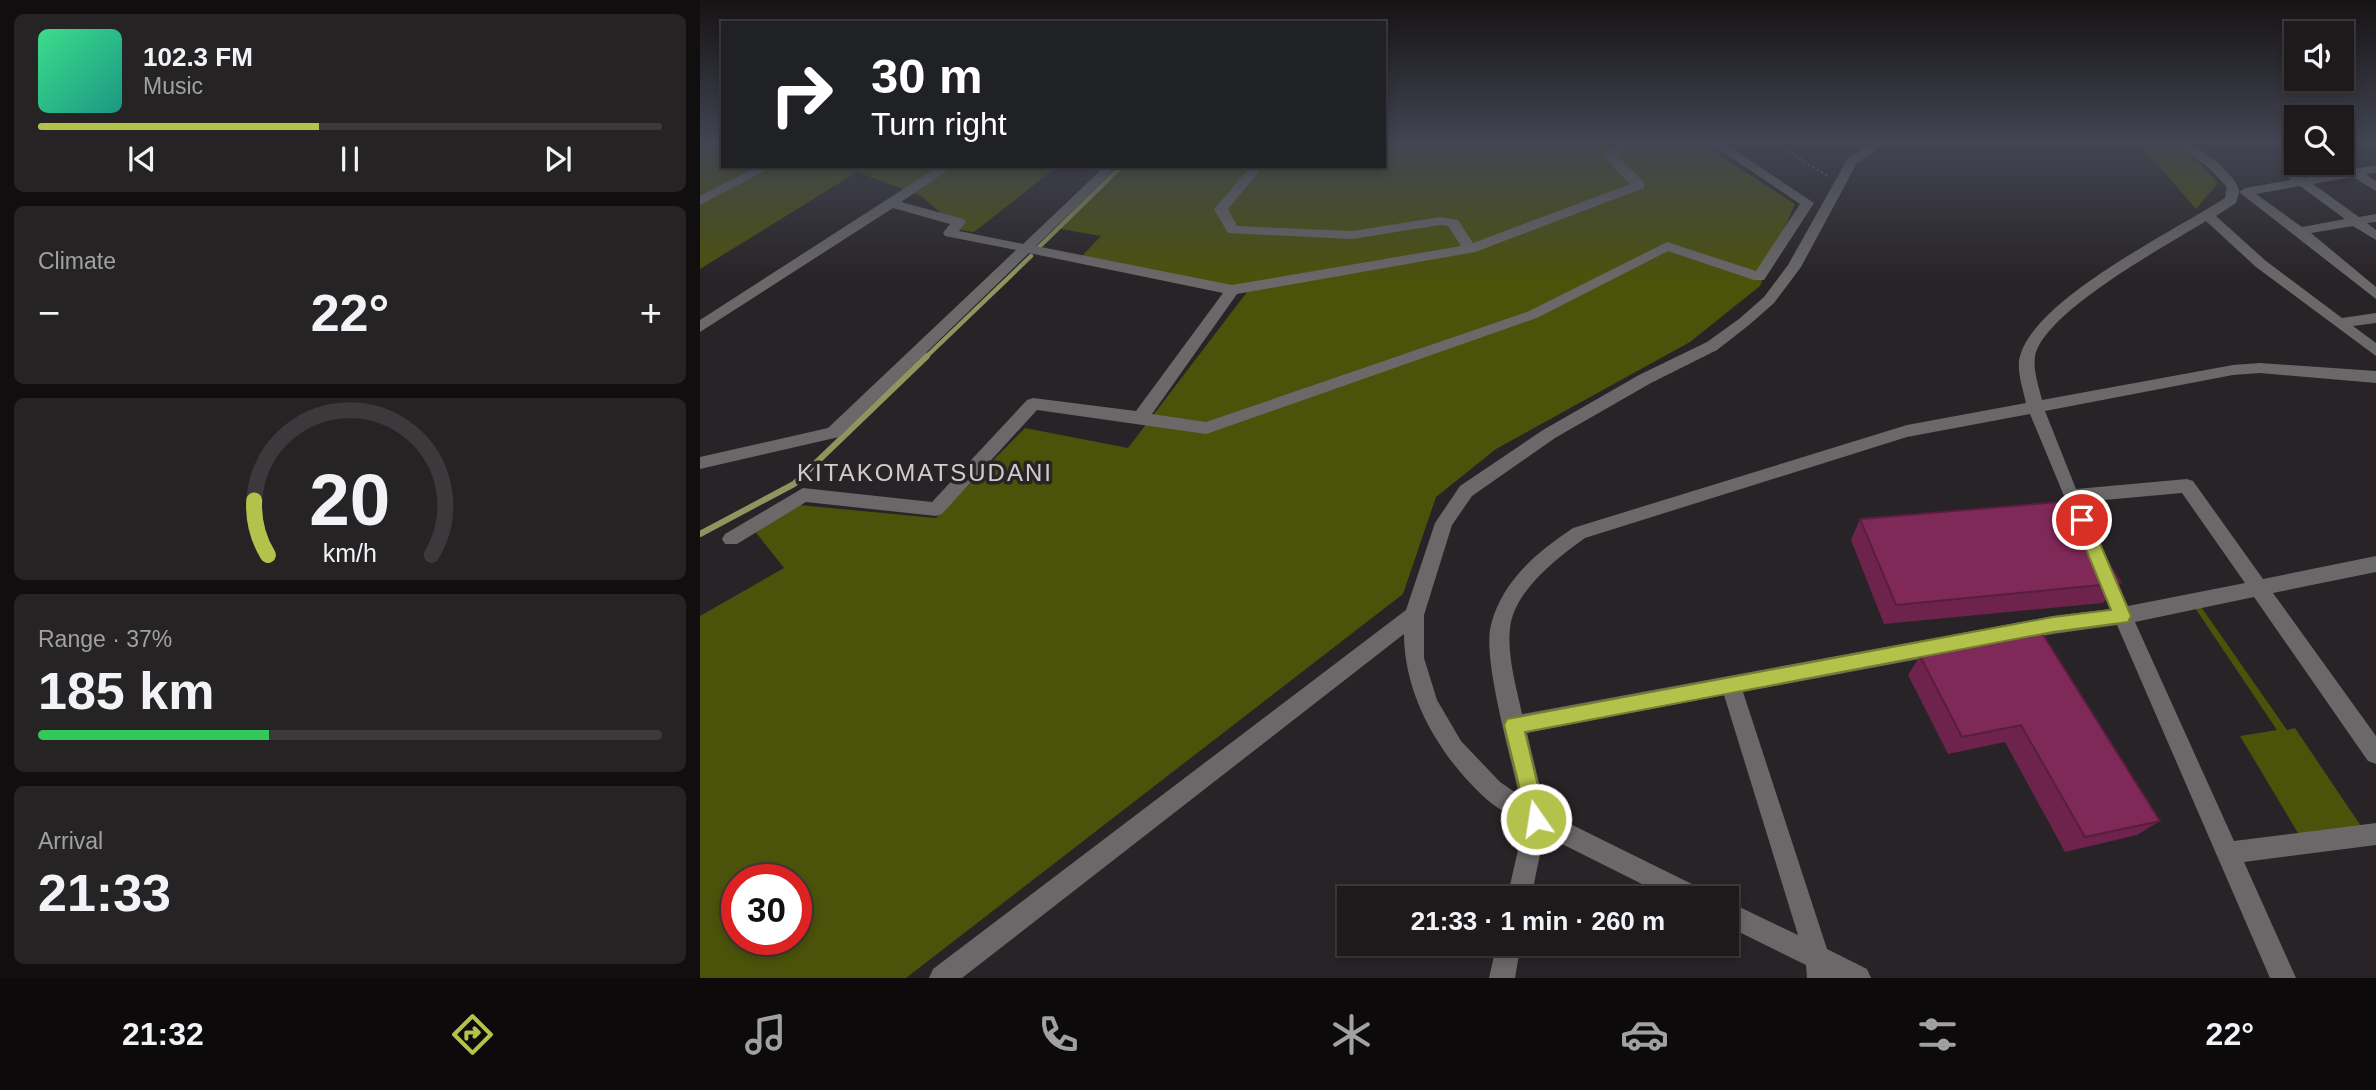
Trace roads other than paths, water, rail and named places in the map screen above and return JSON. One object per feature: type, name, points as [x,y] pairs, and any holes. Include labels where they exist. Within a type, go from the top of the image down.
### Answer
[{"type":"street","points":[[700,201],[724,189]]},
{"type":"street","points":[[700,327],[913,189]]},
{"type":"street","points":[[700,464],[833,433],[1089,189]]},
{"type":"street","points":[[1239,189],[1221,209],[1233,230],[1352,235],[1440,221],[1453,223],[1470,248]]},
{"type":"street","points":[[890,203],[959,222],[950,233],[1232,290],[1470,248],[1629,189]]},
{"type":"street","points":[[731,538],[803,495],[936,509],[1033,404],[1206,428],[1532,315],[1667,246],[1759,277],[1807,203],[1785,189]]},
{"type":"street","points":[[1672,886],[1536,819],[1492,790],[1453,748],[1428,703],[1414,658],[1414,615],[1427,566],[1444,523],[1466,491],[1549,434],[1645,379],[1712,346],[1744,322],[1769,300],[1794,267],[1836,189]]},
{"type":"street","points":[[2233,189],[2231,200],[2127,263],[2067,306],[2038,333],[2027,355],[2034,406],[2122,616],[2283,978]]},
{"type":"street","points":[[2260,189],[2245,192],[2300,231],[2376,293]]},
{"type":"street","points":[[2310,189],[2376,236]]},
{"type":"street","points":[[2208,216],[2261,264],[2376,351]]},
{"type":"street","points":[[2300,231],[2376,218]]},
{"type":"street","points":[[1140,418],[1232,290]]},
{"type":"street","points":[[2338,323],[2376,318]]},
{"type":"street","points":[[1522,886],[1536,819],[1502,673],[1500,626],[1517,589],[1544,557],[1579,533],[1648,509],[1907,431],[2034,406],[2233,370],[2260,368],[2376,377]]},
{"type":"street","points":[[2072,496],[2187,486],[2376,754]]},
{"type":"street","points":[[1514,725],[2053,625],[2122,616],[2376,564]]},
{"type":"street","points":[[942,978],[1414,615]]},
{"type":"street","points":[[1731,685],[1819,968]]},
{"type":"street","points":[[2227,853],[2376,834]]},
{"type":"street","points":[[1739,920],[1819,968],[1858,978]]},
{"type":"street","points":[[1502,978],[1506,956]]},
{"type":"waterway","points":[[1039,247],[1099,189]]},
{"type":"waterway","points":[[925,358],[1031,256]]},
{"type":"waterway","points":[[700,534],[794,484],[927,356]]},
{"type":"district","name":"KITAKOMATSUDANI","points":[[925,473]]}]
